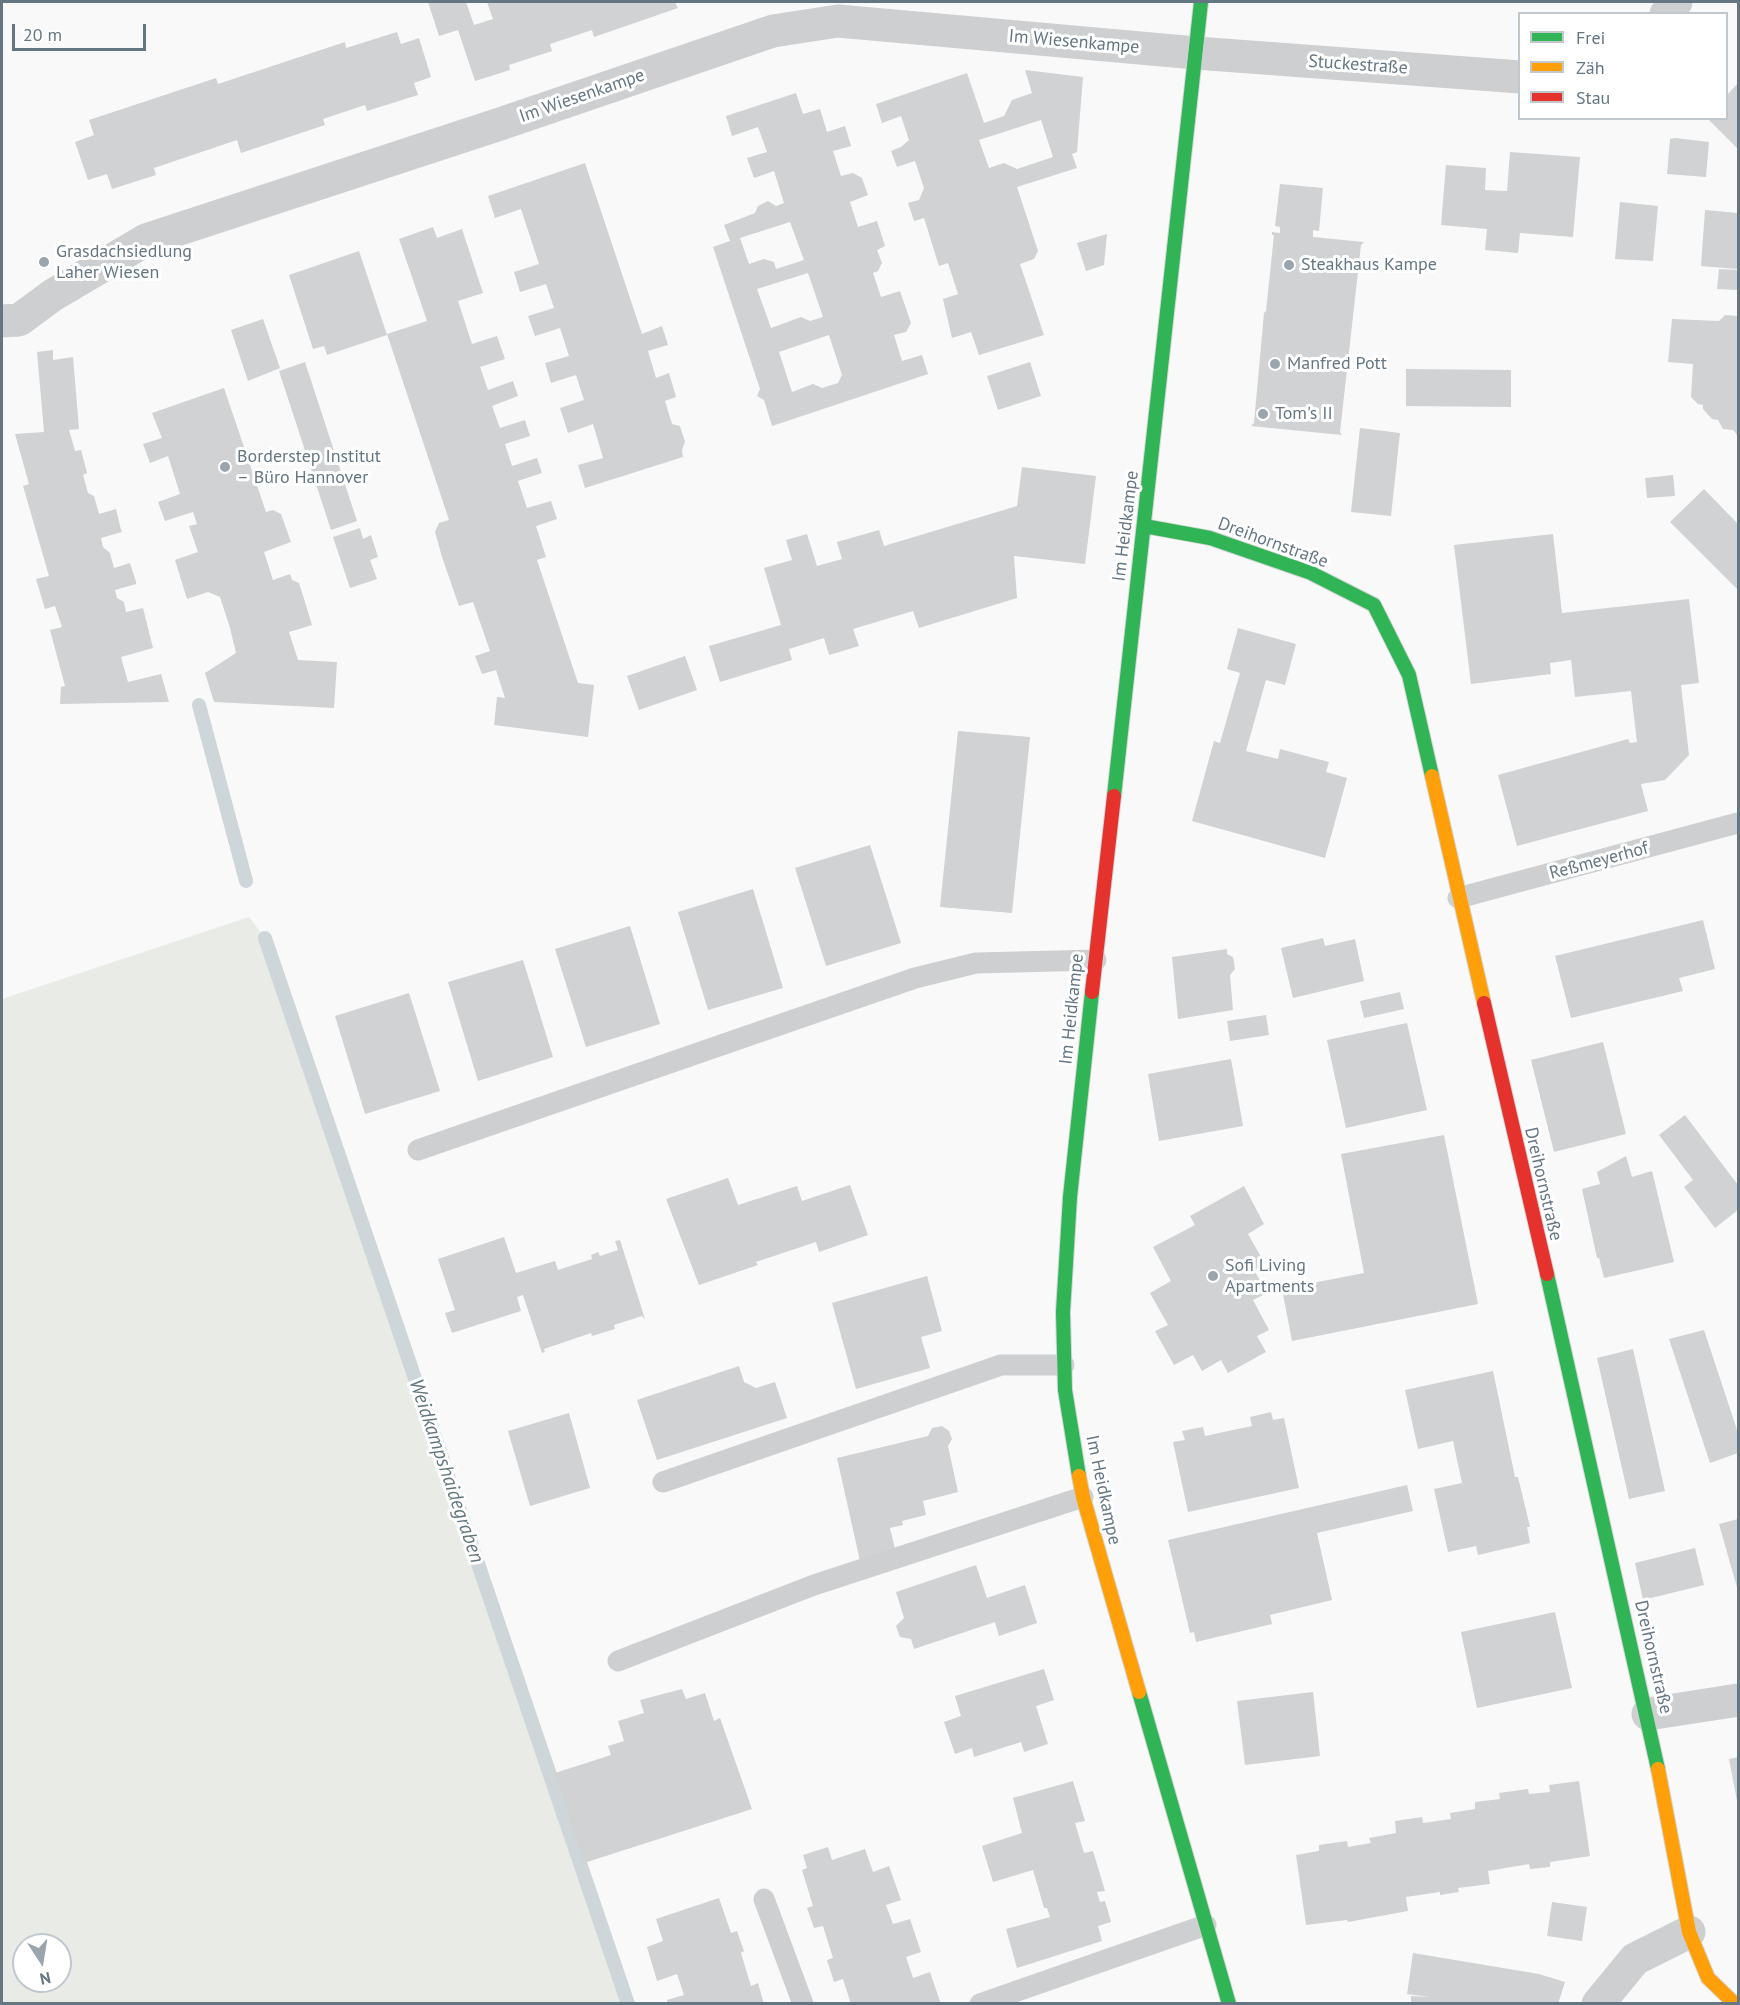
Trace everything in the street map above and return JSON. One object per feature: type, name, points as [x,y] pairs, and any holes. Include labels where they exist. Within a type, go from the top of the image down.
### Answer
[{"type":"street","name":"Im Heidkampe","points":[[1201,2],[1068,1217],[1063,1312],[1065,1390],[1083,1497],[1229,2004]]},
{"type":"street","name":"Im Wiesenkampe","points":[[2,321],[19,320],[53,295],[146,240],[510,121],[773,31],[837,21],[1196,53]]},
{"type":"street","name":"Stuckestraße","points":[[1196,53],[1518,77]]},
{"type":"street","name":"Dreihornstraße","points":[[1144,526],[1210,538],[1311,573],[1374,605],[1409,675],[1458,898],[1648,1714],[1689,1932],[1708,1978],[1735,2004]]},
{"type":"street","points":[[1648,1714],[1738,1700]]},
{"type":"street","points":[[1598,2004],[1635,1959],[1689,1932]]},
{"type":"lane","name":"Reßmeyerhof","points":[[1458,898],[1738,823]]},
{"type":"lane","points":[[418,1150],[915,978],[976,963],[1096,960]]},
{"type":"lane","points":[[663,1482],[1001,1365],[1065,1365]]},
{"type":"lane","points":[[618,1661],[814,1586],[1083,1497]]},
{"type":"lane","points":[[764,1899],[803,2004]]},
{"type":"lane","points":[[980,2004],[1206,1925]]},
{"type":"shaded area","points":[[249,917],[265,938],[628,2003],[2,2003],[2,999]]},
{"type":"building","points":[[428,2],[466,2],[474,25],[493,19],[487,2],[675,2],[678,8],[594,37],[592,30],[550,44],[552,51],[509,65],[510,70],[475,81],[458,30],[439,36]]},
{"type":"building","points":[[397,32],[401,44],[419,38],[431,77],[414,83],[418,95],[367,111],[365,105],[323,119],[325,125],[241,153],[237,140],[154,168],[156,175],[112,189],[107,174],[88,180],[75,142],[94,135],[89,120],[216,78],[218,84],[345,42],[346,48]]},
{"type":"building","points":[[1025,70],[1083,77],[1077,152],[1072,154],[1077,168],[1017,187],[1038,251],[1034,259],[1020,264],[1044,335],[979,355],[971,332],[952,338],[943,299],[958,294],[948,263],[939,266],[924,218],[914,221],[908,203],[919,200],[924,188],[915,161],[897,167],[891,151],[901,147],[909,140],[901,116],[882,123],[876,104],[967,73],[984,123],[1004,116],[1012,100],[1032,93]],"holes":[[[1041,120],[1053,157],[1017,169],[1004,163],[989,168],[979,140]]]},
{"type":"building","points":[[1738,83],[1738,149],[1709,120],[1728,120],[1728,94]]},
{"type":"building","points":[[796,93],[803,114],[820,109],[827,132],[845,126],[851,146],[833,151],[841,176],[853,173],[862,178],[868,195],[850,202],[858,227],[877,221],[885,246],[877,250],[882,263],[878,271],[873,273],[881,297],[900,291],[911,323],[906,332],[894,335],[902,361],[922,355],[928,374],[772,426],[764,400],[757,396],[760,389],[713,247],[730,241],[724,225],[755,213],[758,206],[768,201],[776,206],[784,203],[774,171],[754,178],[747,158],[767,152],[758,127],[732,136],[726,116]],"holes":[[[790,222],[804,260],[776,269],[774,262],[764,259],[749,264],[740,238]],[[808,273],[823,317],[810,321],[801,317],[771,328],[757,289]],[[829,335],[842,375],[838,383],[822,388],[813,384],[792,392],[779,352]]]},
{"type":"building","points":[[1670,139],[1709,142],[1706,177],[1667,174]]},
{"type":"building","points":[[1510,152],[1580,157],[1573,237],[1520,233],[1518,253],[1485,250],[1487,229],[1441,225],[1446,165],[1486,168],[1485,190],[1507,191]]},
{"type":"building","points":[[585,163],[642,334],[662,326],[668,345],[648,351],[656,378],[669,373],[676,397],[665,401],[672,424],[680,426],[685,442],[682,450],[683,457],[585,488],[578,465],[603,458],[593,424],[568,433],[560,408],[584,400],[576,375],[551,383],[545,363],[569,356],[560,328],[535,336],[528,316],[554,308],[546,284],[520,292],[514,272],[539,264],[521,209],[495,218],[488,196]]},
{"type":"building","points":[[1280,184],[1323,188],[1319,231],[1313,230],[1313,237],[1364,242],[1361,245],[1340,432],[1342,435],[1251,426],[1254,423],[1274,235],[1272,232],[1280,233],[1280,227],[1275,226]]},
{"type":"building","points":[[1620,202],[1658,206],[1653,261],[1615,259]]},
{"type":"building","points":[[1705,210],[1738,213],[1737,269],[1701,266]]},
{"type":"building","points":[[433,227],[437,238],[462,229],[483,293],[458,301],[472,344],[497,336],[505,359],[480,367],[488,390],[513,381],[518,396],[492,406],[500,428],[525,420],[530,436],[505,444],[512,466],[537,458],[542,473],[518,481],[527,508],[551,501],[557,519],[536,526],[546,557],[537,560],[578,683],[594,685],[588,737],[494,725],[497,697],[505,698],[496,670],[482,674],[475,656],[490,651],[473,602],[459,606],[442,557],[435,532],[439,523],[449,520],[387,334],[427,321],[399,239]]},
{"type":"building","points":[[1107,234],[1104,265],[1086,271],[1077,243]]},
{"type":"building","points":[[359,251],[387,335],[327,355],[324,346],[313,349],[289,275]]},
{"type":"building","points":[[1719,269],[1738,270],[1738,290],[1717,289]]},
{"type":"building","points":[[1725,315],[1738,316],[1738,436],[1733,430],[1723,429],[1718,420],[1712,419],[1703,409],[1703,405],[1698,404],[1691,397],[1693,364],[1668,362],[1672,319],[1719,321]]},
{"type":"building","points":[[263,319],[280,368],[248,381],[231,330]]},
{"type":"building","points":[[53,350],[53,360],[73,357],[79,429],[69,430],[75,451],[81,450],[87,473],[83,475],[88,493],[94,496],[99,514],[116,509],[122,532],[101,538],[103,547],[110,553],[114,568],[130,563],[136,582],[136,584],[115,590],[117,598],[124,602],[126,612],[143,608],[153,648],[121,657],[128,682],[161,674],[169,702],[60,704],[61,687],[65,686],[50,630],[62,627],[55,606],[45,609],[36,579],[49,576],[23,486],[29,484],[15,434],[44,432],[37,352]]},
{"type":"building","points":[[305,362],[357,521],[331,530],[279,371]]},
{"type":"building","points":[[1030,362],[1041,396],[998,410],[987,376]]},
{"type":"building","points":[[1406,369],[1511,370],[1511,407],[1406,406]]},
{"type":"building","points":[[224,388],[266,512],[273,510],[281,514],[291,542],[264,552],[273,580],[290,574],[292,580],[299,583],[305,602],[312,625],[289,632],[298,660],[337,662],[334,708],[214,702],[205,673],[236,653],[230,628],[220,597],[208,592],[187,599],[175,560],[198,552],[189,526],[197,524],[193,512],[165,521],[158,502],[180,494],[168,456],[150,463],[143,444],[162,438],[152,413]]},
{"type":"building","points":[[1360,428],[1400,433],[1391,516],[1351,512]]},
{"type":"building","points":[[1022,467],[1096,476],[1085,564],[1014,556],[1017,598],[919,628],[913,611],[853,629],[859,646],[829,655],[824,638],[789,649],[792,660],[720,682],[709,646],[781,625],[764,568],[792,560],[786,540],[807,534],[817,566],[842,559],[837,542],[879,530],[884,546],[1017,506]]},
{"type":"building","points":[[1673,475],[1675,496],[1647,498],[1645,478]]},
{"type":"building","points":[[1704,489],[1738,524],[1738,590],[1670,522]]},
{"type":"building","points":[[360,528],[363,539],[371,535],[378,557],[370,560],[377,579],[350,588],[333,537]]},
{"type":"building","points":[[1553,534],[1562,613],[1689,599],[1699,683],[1681,685],[1689,755],[1665,780],[1641,784],[1648,811],[1517,846],[1498,775],[1628,739],[1630,743],[1637,742],[1631,691],[1575,697],[1571,660],[1550,663],[1551,674],[1471,684],[1454,545]]},
{"type":"building","points":[[1238,628],[1296,644],[1285,685],[1266,680],[1246,751],[1278,759],[1280,749],[1329,762],[1326,772],[1347,778],[1325,858],[1192,821],[1214,741],[1220,743],[1240,673],[1227,669]]},
{"type":"building","points":[[685,656],[697,690],[639,710],[627,676]]},
{"type":"building","points":[[958,731],[1030,737],[1012,913],[940,907]]},
{"type":"building","points":[[870,845],[901,943],[826,966],[795,868]]},
{"type":"building","points":[[753,889],[783,988],[708,1010],[678,912]]},
{"type":"building","points":[[1703,920],[1715,969],[1679,978],[1683,991],[1571,1018],[1555,956]]},
{"type":"building","points":[[630,926],[660,1024],[586,1047],[555,949]]},
{"type":"building","points":[[1323,938],[1325,946],[1355,939],[1364,981],[1293,998],[1281,948]]},
{"type":"building","points":[[1227,949],[1227,954],[1233,957],[1235,969],[1230,975],[1233,1010],[1178,1019],[1172,957]]},
{"type":"building","points":[[523,960],[553,1057],[478,1081],[448,982]]},
{"type":"building","points":[[1400,992],[1404,1009],[1364,1018],[1360,1001]]},
{"type":"building","points":[[409,993],[440,1091],[365,1114],[335,1016]]},
{"type":"building","points":[[1266,1015],[1269,1035],[1230,1041],[1227,1021]]},
{"type":"building","points":[[1407,1023],[1427,1110],[1346,1128],[1327,1040]]},
{"type":"building","points":[[1603,1042],[1626,1134],[1554,1152],[1531,1060]]},
{"type":"building","points":[[1231,1059],[1243,1126],[1159,1141],[1148,1074]]},
{"type":"building","points":[[1685,1115],[1738,1185],[1738,1210],[1715,1228],[1684,1187],[1693,1180],[1659,1135]]},
{"type":"building","points":[[1444,1135],[1478,1304],[1292,1341],[1282,1289],[1364,1273],[1341,1154]]},
{"type":"building","points":[[1626,1156],[1632,1177],[1652,1171],[1674,1262],[1604,1278],[1599,1258],[1597,1258],[1582,1189],[1600,1184],[1597,1172]]},
{"type":"building","points":[[728,1178],[738,1205],[797,1186],[802,1201],[850,1185],[868,1235],[819,1252],[816,1242],[756,1262],[758,1265],[699,1285],[666,1199]]},
{"type":"building","name":"Sofi Living Apartments","points":[[1244,1186],[1264,1224],[1248,1234],[1265,1264],[1254,1270],[1267,1293],[1253,1300],[1269,1330],[1257,1336],[1266,1352],[1228,1373],[1221,1360],[1202,1371],[1193,1355],[1174,1365],[1155,1331],[1168,1325],[1150,1293],[1171,1281],[1153,1247],[1195,1225],[1190,1216]]},
{"type":"building","points":[[504,1237],[516,1273],[555,1261],[558,1270],[592,1259],[591,1255],[598,1252],[600,1256],[618,1250],[615,1241],[620,1240],[645,1319],[642,1316],[614,1325],[615,1329],[592,1336],[591,1333],[544,1349],[545,1352],[542,1353],[523,1295],[517,1297],[521,1311],[452,1333],[445,1313],[455,1310],[438,1259]]},
{"type":"building","points":[[927,1276],[942,1331],[921,1337],[930,1368],[856,1389],[832,1303]]},
{"type":"building","points":[[1704,1330],[1738,1433],[1738,1453],[1710,1463],[1669,1339]]},
{"type":"building","points":[[1633,1349],[1665,1491],[1629,1499],[1597,1358]]},
{"type":"building","points":[[739,1366],[744,1382],[756,1388],[775,1382],[787,1418],[657,1460],[637,1400]]},
{"type":"building","points":[[1493,1371],[1515,1477],[1518,1477],[1530,1527],[1527,1527],[1530,1543],[1478,1555],[1476,1546],[1448,1552],[1434,1489],[1462,1483],[1453,1441],[1418,1449],[1405,1390]]},
{"type":"building","points":[[1271,1412],[1273,1420],[1284,1418],[1299,1488],[1188,1512],[1173,1442],[1185,1440],[1182,1431],[1203,1427],[1205,1436],[1252,1426],[1250,1417]]},
{"type":"building","points":[[569,1413],[590,1488],[530,1506],[508,1431]]},
{"type":"building","points":[[942,1426],[949,1431],[952,1439],[948,1446],[958,1492],[923,1501],[926,1515],[902,1521],[903,1525],[890,1528],[895,1549],[860,1561],[837,1458],[928,1436],[932,1428]]},
{"type":"building","points":[[1407,1485],[1413,1511],[1317,1533],[1332,1600],[1270,1615],[1272,1624],[1196,1642],[1194,1632],[1190,1633],[1168,1540]]},
{"type":"building","points":[[1738,1519],[1738,1591],[1719,1524]]},
{"type":"building","points":[[1695,1548],[1704,1585],[1643,1600],[1635,1563]]},
{"type":"building","points":[[976,1565],[987,1598],[1025,1585],[1037,1623],[999,1636],[995,1622],[914,1649],[911,1639],[900,1637],[896,1626],[904,1618],[896,1592]]},
{"type":"building","points":[[1555,1612],[1572,1688],[1477,1708],[1461,1632]]},
{"type":"building","points":[[1044,1669],[1054,1700],[1036,1706],[1048,1744],[1024,1752],[1021,1742],[974,1757],[972,1748],[955,1754],[944,1722],[961,1716],[955,1696]]},
{"type":"building","points":[[682,1689],[686,1699],[705,1693],[714,1721],[720,1718],[752,1809],[584,1863],[555,1773],[611,1755],[608,1746],[624,1741],[618,1721],[644,1713],[640,1700]]},
{"type":"building","points":[[1313,1692],[1320,1756],[1245,1765],[1237,1701]]},
{"type":"building","points":[[1738,1757],[1738,1801],[1737,1801],[1729,1759]]},
{"type":"building","points":[[1073,1781],[1085,1821],[1075,1823],[1084,1853],[1093,1851],[1105,1891],[1097,1892],[1100,1902],[1105,1901],[1111,1922],[1098,1926],[1102,1941],[1017,1968],[1006,1929],[1050,1917],[1047,1908],[1044,1908],[1033,1870],[993,1882],[982,1846],[1022,1833],[1013,1798]]},
{"type":"building","points":[[1579,1781],[1590,1856],[1550,1862],[1550,1867],[1530,1869],[1529,1864],[1488,1871],[1490,1884],[1458,1888],[1459,1892],[1440,1895],[1440,1892],[1406,1897],[1408,1911],[1348,1922],[1347,1920],[1306,1925],[1296,1855],[1319,1851],[1319,1845],[1347,1841],[1348,1847],[1371,1843],[1369,1838],[1396,1833],[1395,1821],[1422,1817],[1423,1823],[1451,1819],[1450,1813],[1475,1809],[1475,1802],[1500,1799],[1499,1793],[1528,1789],[1529,1794],[1550,1792],[1549,1785]]},
{"type":"building","points":[[828,1847],[832,1860],[865,1849],[873,1872],[889,1866],[901,1900],[886,1905],[893,1924],[910,1919],[921,1952],[906,1957],[913,1978],[930,1972],[941,2004],[851,2004],[843,1979],[834,1982],[827,1960],[833,1958],[823,1926],[814,1928],[807,1908],[813,1906],[802,1870],[807,1868],[803,1855]]},
{"type":"building","points":[[719,1898],[731,1933],[737,1931],[744,1951],[741,1953],[751,1986],[758,1983],[764,2004],[668,2004],[667,2000],[684,1995],[677,1974],[657,1981],[647,1947],[663,1941],[656,1919]]},
{"type":"building","points":[[1552,1902],[1587,1907],[1582,1941],[1547,1936]]},
{"type":"building","points":[[1413,1953],[1539,1974],[1565,1982],[1558,2004],[1411,2004],[1411,1996],[1430,1997],[1407,1994]]},
{"type":"waterway","name":"Weidkampshaidegraben","points":[[199,705],[246,881]]},
{"type":"waterway","name":"Weidkampshaidegraben","points":[[265,938],[628,2004]]},
{"type":"traffic: fast","points":[[1114,796],[1201,2]]},
{"type":"traffic: fast","points":[[1144,526],[1210,538],[1311,573],[1374,605],[1409,675],[1432,776]]},
{"type":"traffic: fast","points":[[1079,1476],[1065,1390],[1063,1312],[1070,1197],[1092,992]]},
{"type":"traffic: fast","points":[[1547,1274],[1658,1769]]},
{"type":"traffic: fast","points":[[1139,1692],[1229,2004]]},
{"type":"traffic: slow","points":[[1432,776],[1484,1003]]},
{"type":"traffic: slow","points":[[1079,1476],[1139,1692]]},
{"type":"traffic: slow","points":[[1658,1769],[1689,1932],[1708,1978],[1735,2004]]},
{"type":"traffic: jam","points":[[1092,992],[1114,796]]},
{"type":"traffic: jam","points":[[1484,1003],[1547,1274]]},
{"type":"place","name":"Grasdachsiedlung Laher Wiesen","points":[[44,262]]},
{"type":"place","name":"Steakhaus Kampe","points":[[1289,265]]},
{"type":"place","name":"Manfred Pott","points":[[1275,364]]},
{"type":"place","name":"Tom's II","points":[[1263,414]]},
{"type":"place","name":"Borderstep Institut – Büro Hannover","points":[[225,467]]},
{"type":"place","name":"Sofi Living Apartments","points":[[1213,1276]]}]
